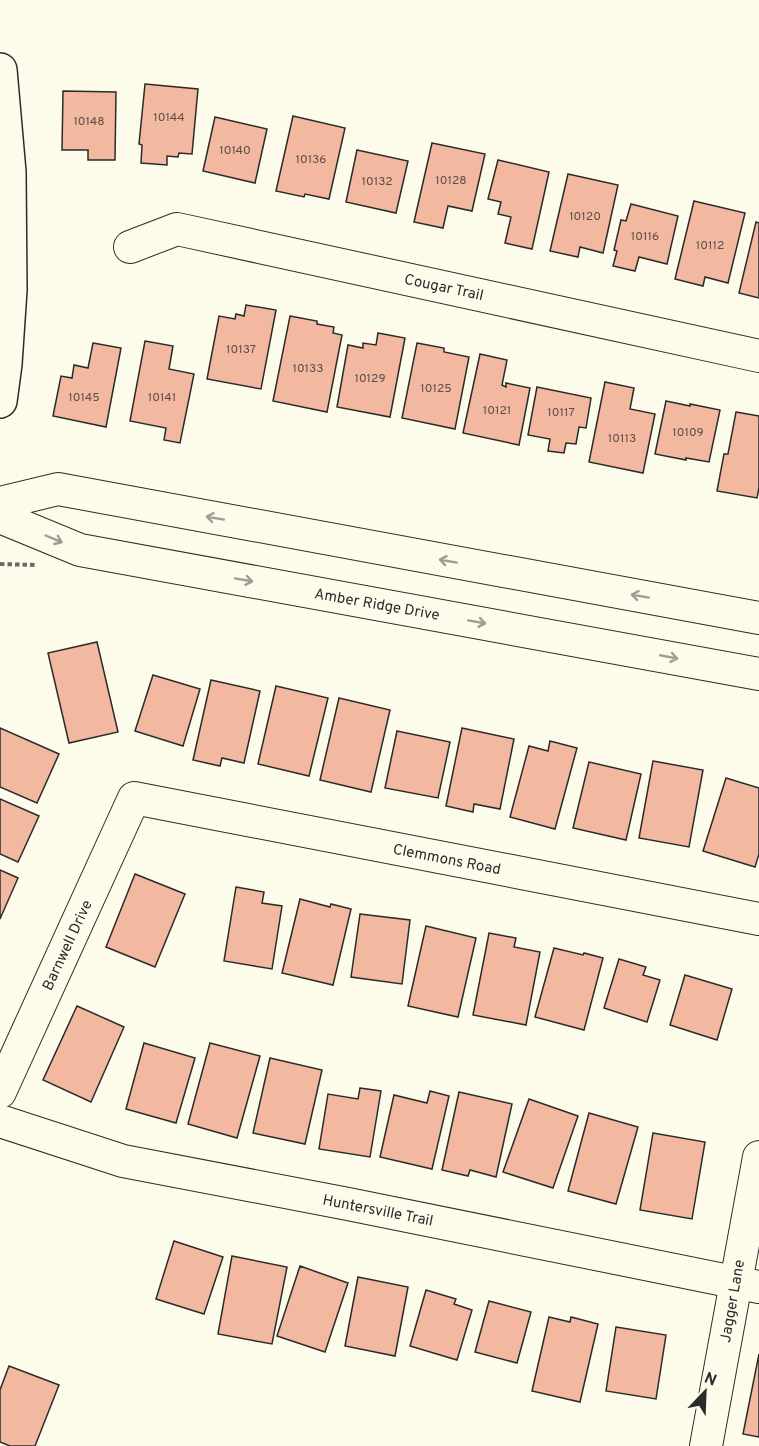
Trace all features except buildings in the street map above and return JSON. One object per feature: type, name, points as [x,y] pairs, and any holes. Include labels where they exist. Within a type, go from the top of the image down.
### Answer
[{"type":"main road","points":[[0,70],[9,172],[10,290],[0,401]]},
{"type":"street","name":"Cougar Trail","points":[[130,246],[177,230],[759,356]]},
{"type":"street","points":[[0,503],[58,489],[759,618]]},
{"type":"street","name":"Amber Ridge Drive","points":[[0,517],[80,550],[759,674]]},
{"type":"street","name":"Clemmons Road","points":[[134,798],[759,919]]},
{"type":"street","name":"Barnwell Drive","points":[[0,1092],[134,798]]},
{"type":"street","name":"Huntersville Trail","points":[[0,1121],[123,1161],[747,1285]]},
{"type":"street","name":"Jagger Lane","points":[[706,1446],[747,1285],[759,1156]]}]
